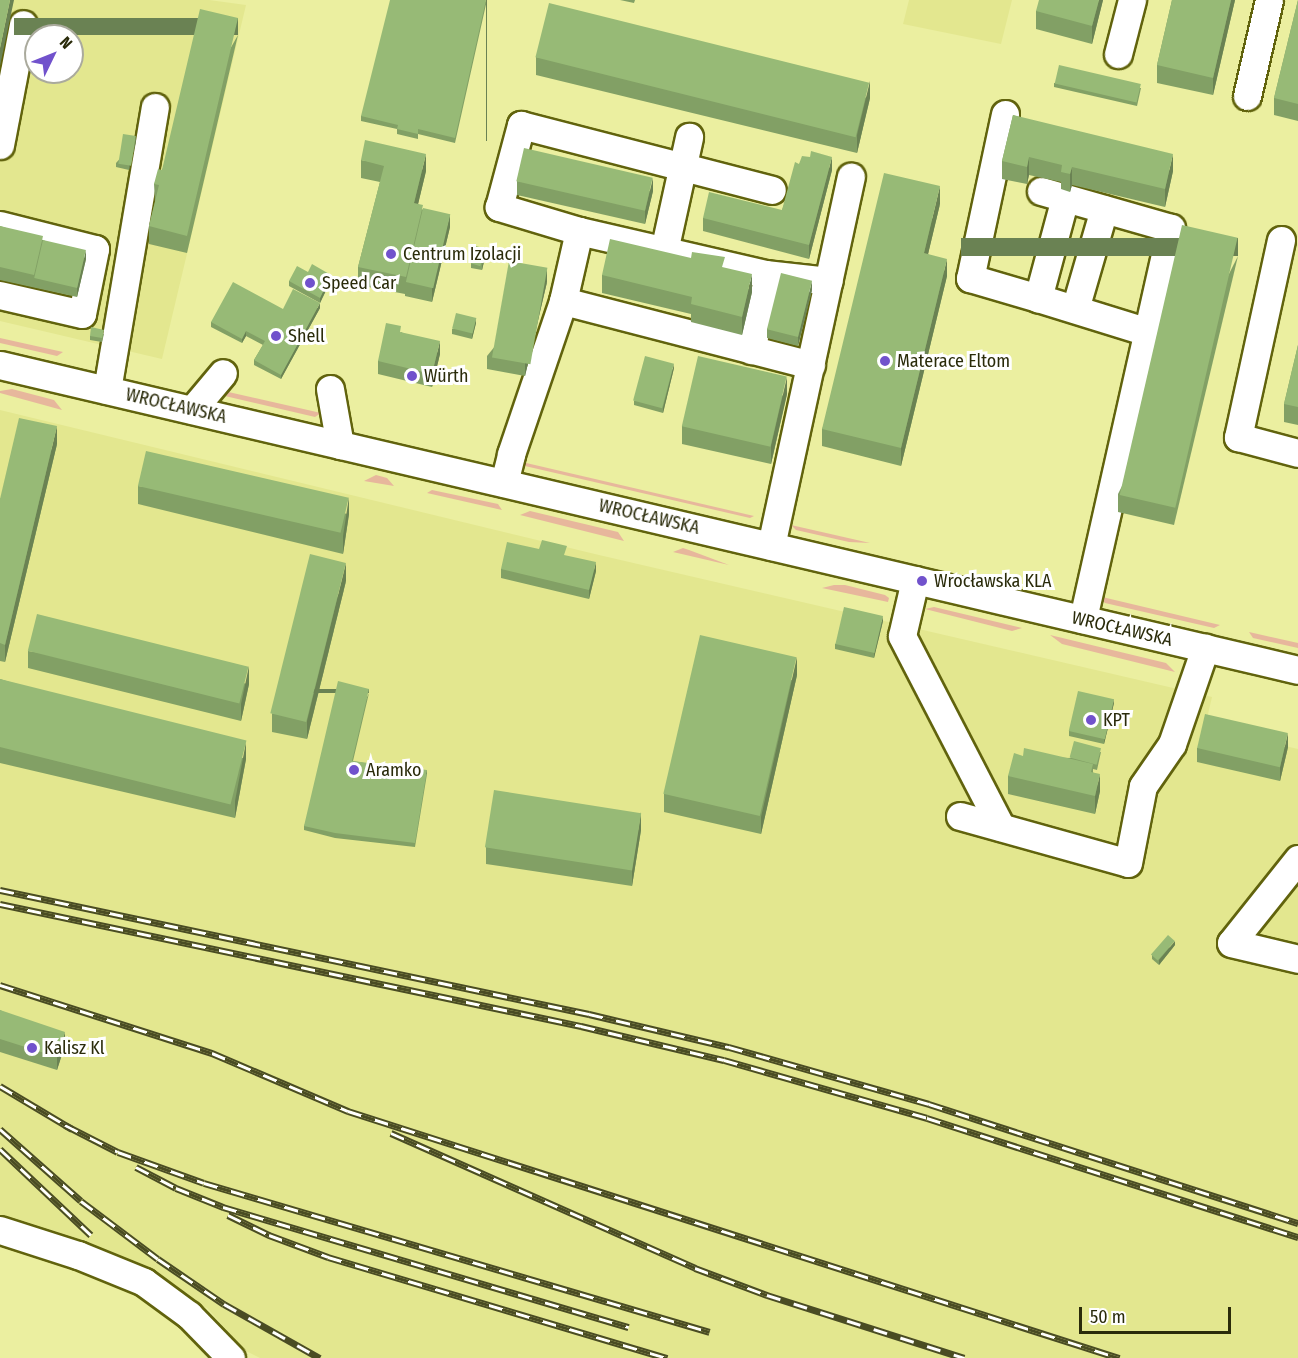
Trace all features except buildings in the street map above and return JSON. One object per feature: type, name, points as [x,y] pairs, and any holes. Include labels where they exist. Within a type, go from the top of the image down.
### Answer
[{"type":"street","points":[[1118,54],[1132,0]]},
{"type":"street","points":[[1247,96],[1269,0]]},
{"type":"street","points":[[0,145],[23,24]]},
{"type":"street","points":[[106,390],[134,241],[155,107]]},
{"type":"street","points":[[1005,114],[970,278],[1148,332]]},
{"type":"street","points":[[772,190],[521,125],[499,207],[579,231],[664,251],[768,274],[829,281]]},
{"type":"street","points":[[664,251],[689,137]]},
{"type":"street","points":[[771,546],[852,177]]},
{"type":"street","points":[[1038,298],[1053,195],[1172,228],[1083,619]]},
{"type":"street","points":[[1075,309],[1104,209]]},
{"type":"street","points":[[0,225],[95,249],[82,314],[0,296]]},
{"type":"street","points":[[504,483],[511,454],[563,301],[579,231]]},
{"type":"street","points":[[1281,240],[1238,437],[1298,453]]},
{"type":"street","points":[[752,350],[768,274]]},
{"type":"street","points":[[563,301],[811,364]]},
{"type":"street","name":"WROCŁAWSKA","points":[[0,365],[1298,670]]},
{"type":"street","points":[[192,410],[223,373]]},
{"type":"street","points":[[330,389],[340,445]]},
{"type":"street","points":[[915,580],[902,636],[1001,827]]},
{"type":"street","points":[[960,816],[1128,862],[1143,786],[1172,744],[1205,648]]},
{"type":"street","points":[[1298,859],[1231,943],[1298,959]]},
{"type":"street","points":[[0,1230],[78,1255],[144,1282],[189,1315],[231,1358]]},
{"type":"shaded area","points":[[0,0],[209,0],[246,5],[162,359],[0,321]]},
{"type":"shaded area","points":[[909,0],[1012,0],[1001,44],[903,24]]},
{"type":"shaded area","points":[[0,338],[63,352],[57,356],[0,343]]},
{"type":"shaded area","points":[[12,389],[54,400],[62,410],[0,393],[0,391]]},
{"type":"shaded area","points":[[224,391],[321,413],[315,417],[225,396]]},
{"type":"shaded area","points":[[0,410],[599,555],[1212,697],[1205,727],[1298,749],[1298,1358],[260,1358],[246,1351],[207,1308],[0,1240]]},
{"type":"shaded area","points":[[522,462],[754,516],[750,518],[525,466]]},
{"type":"shaded area","points":[[376,475],[387,478],[394,486],[364,481]]},
{"type":"shaded area","points":[[432,490],[498,504],[502,510],[427,493]]},
{"type":"shaded area","points":[[530,511],[618,532],[624,541],[520,515]]},
{"type":"shaded area","points":[[791,525],[870,543],[849,542],[796,530]]},
{"type":"shaded area","points":[[683,548],[689,550],[729,565],[673,552]]},
{"type":"shaded area","points":[[845,585],[885,595],[889,598],[888,602],[822,588]]},
{"type":"shaded area","points":[[1098,596],[1220,625],[1214,628],[1105,603]]},
{"type":"shaded area","points":[[934,607],[1022,628],[1012,631],[925,609]]},
{"type":"shaded area","points":[[1249,632],[1298,643],[1298,648],[1253,638]]},
{"type":"shaded area","points":[[1050,635],[1166,663],[1175,672],[1062,644]]},
{"type":"railway","points":[[0,890],[589,1014],[729,1047],[929,1104],[1298,1223]]},
{"type":"railway","points":[[0,904],[581,1026],[724,1060],[927,1118],[1298,1237]]},
{"type":"railway","points":[[0,985],[212,1053],[348,1111],[1119,1358]]},
{"type":"railway","points":[[0,1086],[72,1129]]},
{"type":"railway","points":[[65,1125],[118,1152],[204,1183],[710,1332]]},
{"type":"railway","points":[[0,1129],[81,1201],[158,1259],[224,1304],[320,1358]]},
{"type":"railway","points":[[391,1133],[695,1268],[767,1295],[964,1358]]},
{"type":"railway","points":[[0,1149],[91,1235]]},
{"type":"railway","points":[[136,1167],[176,1188],[223,1207],[629,1327]]},
{"type":"railway","points":[[228,1215],[269,1235],[328,1257],[667,1358]]},
{"type":"place","name":"Centrum Izolacji","points":[[391,254]]},
{"type":"place","name":"Speed Car","points":[[310,283]]},
{"type":"place","name":"Shell","points":[[276,336]]},
{"type":"place","name":"Materace Eltom","points":[[885,361]]},
{"type":"place","name":"Würth","points":[[412,376]]},
{"type":"place","name":"Wrocławska KLA","points":[[922,581]]},
{"type":"place","name":"KPT","points":[[1091,720]]},
{"type":"place","name":"Aramko","points":[[354,770]]},
{"type":"place","name":"Kalisz Kl","points":[[32,1048]]}]
